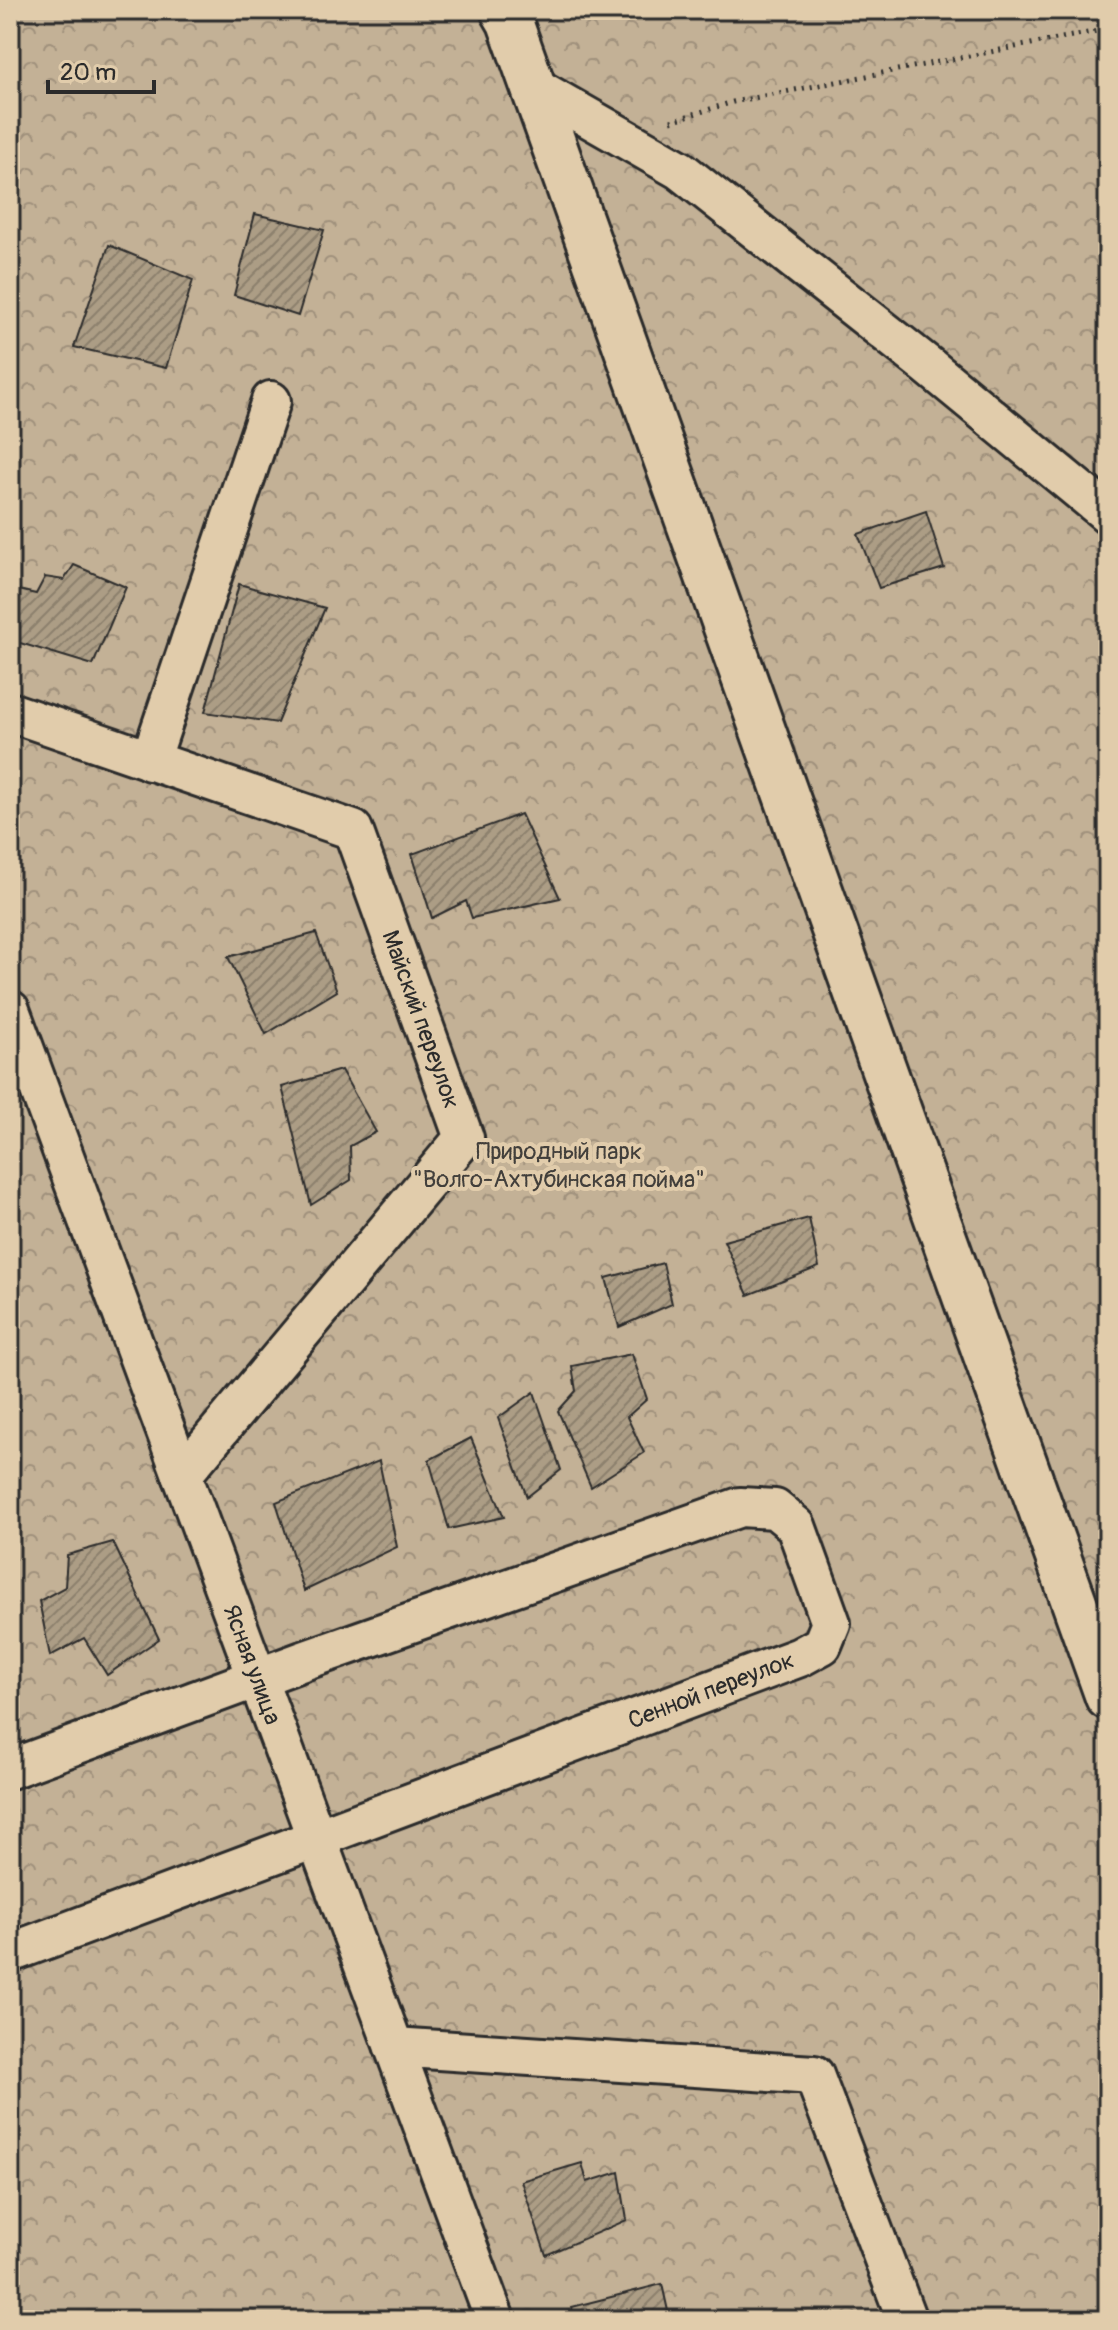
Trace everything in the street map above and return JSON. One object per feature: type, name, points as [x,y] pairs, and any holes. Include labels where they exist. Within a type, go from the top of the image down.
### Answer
[{"type":"street","points":[[503,10],[533,86],[1108,1697]]},
{"type":"street","points":[[533,86],[680,170],[927,365],[1108,514]]},
{"type":"street","points":[[150,761],[271,401]]},
{"type":"street","name":"Майский переулок","points":[[10,712],[353,830],[464,1138],[182,1475]]},
{"type":"street","name":"Ясная улица","points":[[10,1010],[495,2320]]},
{"type":"street","name":"Сенной переулок","points":[[10,1769],[740,1507],[775,1509],[796,1526],[831,1623],[822,1645],[800,1657],[10,1953]]},
{"type":"street","points":[[394,2047],[814,2075],[907,2320]]},
{"type":"path","points":[[658,119],[671,121],[733,102],[1108,29]]},
{"type":"green space","name":"Природный парк \"Волго-Ахтубинская пойма\"","points":[[10,10],[1108,10],[1108,2320],[10,2320]]},
{"type":"building","points":[[255,214],[324,230],[298,316],[234,295]]},
{"type":"building","points":[[109,245],[193,280],[166,368],[74,347]]},
{"type":"building","points":[[926,511],[944,568],[879,588],[858,534]]},
{"type":"building","points":[[74,565],[126,587],[93,665],[10,640],[10,588],[36,594],[45,577],[64,580]]},
{"type":"building","points":[[239,584],[325,608],[277,723],[205,712]]},
{"type":"building","points":[[521,814],[560,898],[472,918],[466,901],[432,918],[412,854]]},
{"type":"building","points":[[316,933],[337,991],[266,1034],[228,957]]},
{"type":"building","points":[[341,1070],[376,1132],[350,1146],[351,1180],[311,1205],[282,1087]]},
{"type":"building","points":[[809,1218],[819,1267],[748,1295],[724,1241]]},
{"type":"building","points":[[663,1263],[672,1304],[619,1327],[606,1278]]},
{"type":"building","points":[[632,1354],[647,1399],[627,1417],[644,1453],[591,1487],[558,1411],[576,1391],[572,1366]]},
{"type":"building","points":[[534,1392],[561,1470],[527,1497],[498,1418]]},
{"type":"building","points":[[471,1438],[504,1517],[449,1529],[429,1460]]},
{"type":"building","points":[[379,1461],[397,1547],[304,1591],[276,1502]]},
{"type":"building","points":[[113,1542],[159,1639],[107,1675],[84,1638],[50,1656],[39,1601],[65,1587],[67,1555]]},
{"type":"building","points":[[582,2163],[587,2182],[619,2172],[627,2220],[546,2255],[521,2181]]},
{"type":"building","points":[[662,2284],[670,2320],[574,2320],[572,2307]]}]
